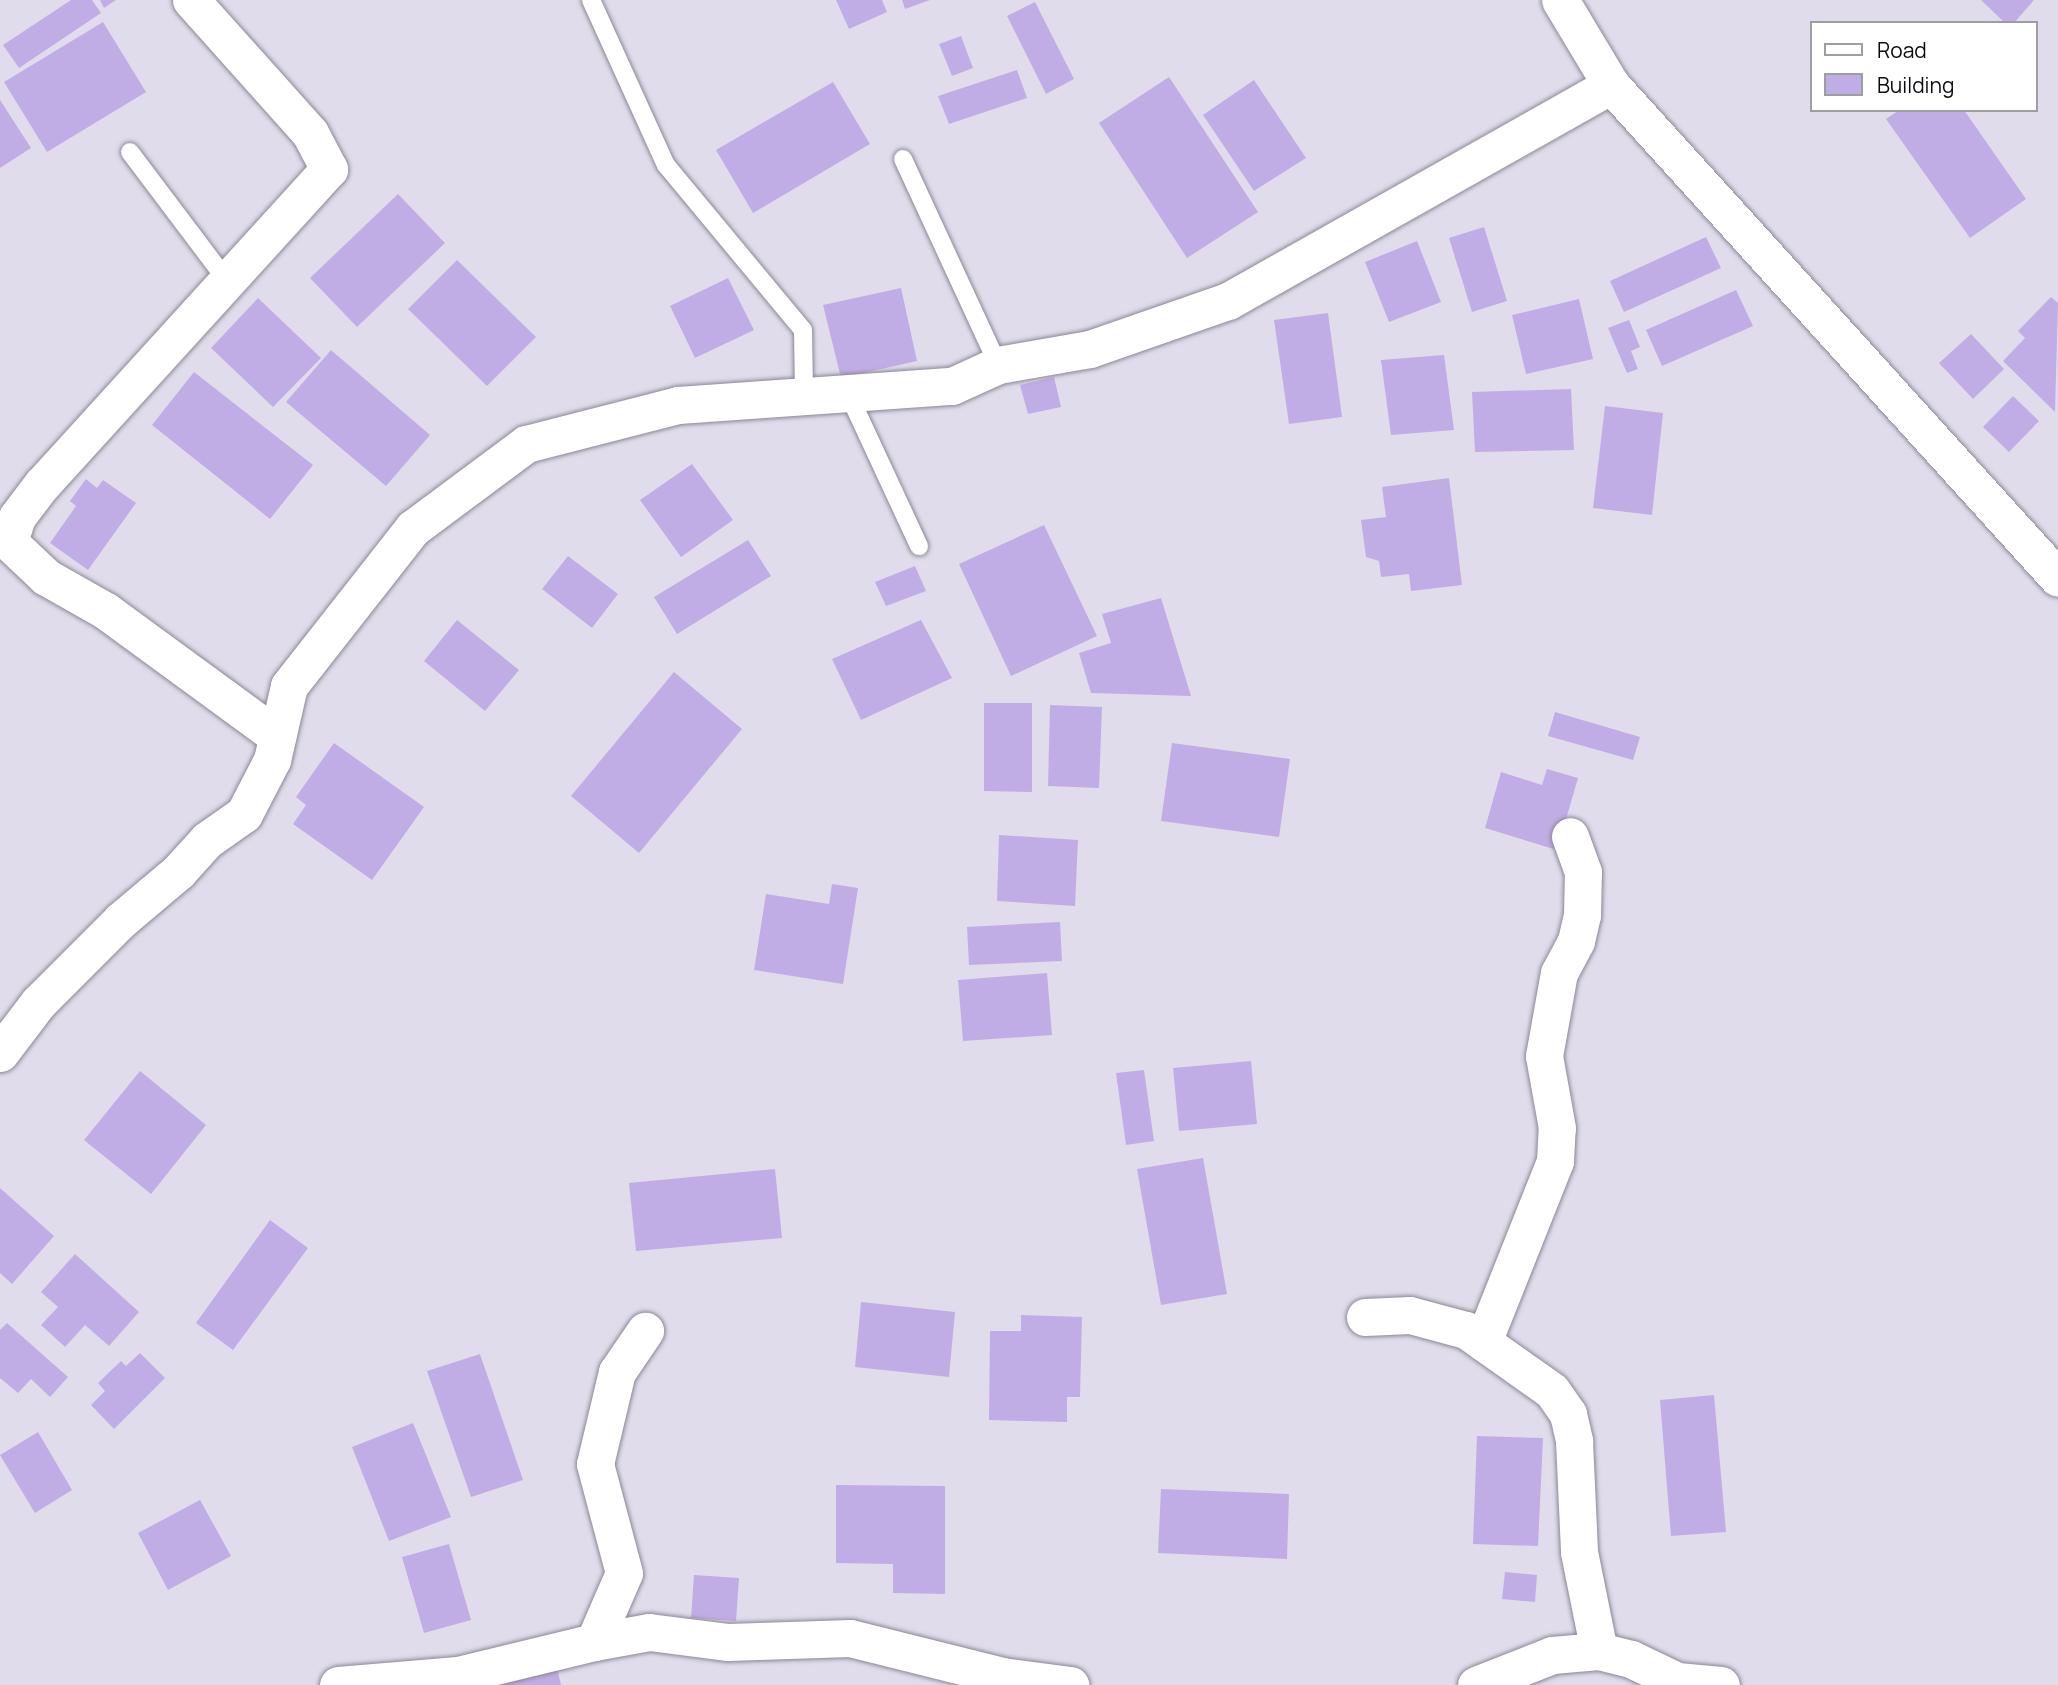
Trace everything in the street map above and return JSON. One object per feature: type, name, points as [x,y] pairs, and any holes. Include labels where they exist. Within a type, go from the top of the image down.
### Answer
[{"type":"street","points":[[191,0],[310,133],[329,169],[42,484],[5,537],[46,577],[106,611],[277,736]]},
{"type":"street","points":[[1560,0],[1611,85],[2058,578]]},
{"type":"street","points":[[0,1053],[38,1003],[121,920],[178,873],[207,840],[244,814],[272,760],[289,686],[413,528],[526,444],[678,405],[952,386],[998,365],[1090,349],[1228,301],[1611,85]]},
{"type":"street","points":[[1483,1342],[1555,1161],[1557,1128],[1544,1056],[1559,973],[1576,941],[1582,915],[1583,872],[1570,836]]},
{"type":"street","points":[[1365,1317],[1432,1319],[1466,1330],[1552,1391],[1568,1414],[1574,1441],[1579,1552],[1599,1651]]},
{"type":"street","points":[[594,1642],[624,1573],[595,1464],[617,1372],[645,1331]]},
{"type":"street","points":[[338,1685],[458,1675],[594,1642],[649,1632],[728,1642],[850,1638],[1002,1676],[1070,1685]]},
{"type":"street","points":[[1476,1685],[1552,1655],[1599,1651],[1631,1658],[1677,1681],[1721,1685]]},
{"type":"lane","points":[[591,0],[666,165],[803,330],[804,396]]},
{"type":"lane","points":[[130,152],[228,282]]},
{"type":"lane","points":[[903,159],[998,365]]},
{"type":"lane","points":[[848,393],[919,546]]},
{"type":"building","points":[[71,0],[92,0],[101,13],[19,68],[3,45]]},
{"type":"building","points":[[100,0],[116,0],[104,8]]},
{"type":"building","points":[[836,0],[882,0],[887,12],[849,29]]},
{"type":"building","points":[[902,0],[930,0],[905,9]]},
{"type":"building","points":[[1981,0],[2034,0],[2016,21],[2003,21]]},
{"type":"building","points":[[1035,2],[1074,79],[1046,94],[1007,16]]},
{"type":"building","points":[[103,22],[146,92],[47,152],[4,82]]},
{"type":"building","points":[[961,36],[973,68],[952,76],[939,44]]},
{"type":"building","points":[[1017,70],[1027,98],[949,124],[938,96]]},
{"type":"building","points":[[1169,77],[1258,212],[1187,258],[1099,123]]},
{"type":"building","points":[[1254,80],[1306,158],[1254,191],[1203,115]]},
{"type":"building","points":[[833,82],[870,144],[753,213],[716,150]]},
{"type":"building","points":[[0,100],[31,148],[0,168]]},
{"type":"building","points":[[1896,112],[1965,112],[2026,199],[1970,238],[1886,119]]},
{"type":"building","points":[[398,194],[445,243],[357,327],[310,278]]},
{"type":"building","points":[[1484,227],[1507,301],[1472,312],[1449,238]]},
{"type":"building","points":[[1706,237],[1721,268],[1624,312],[1610,281]]},
{"type":"building","points":[[1417,241],[1441,302],[1389,322],[1365,262]]},
{"type":"building","points":[[457,260],[536,337],[487,386],[408,309]]},
{"type":"building","points":[[728,278],[754,330],[695,358],[670,306]]},
{"type":"building","points":[[901,288],[917,361],[841,378],[823,305]]},
{"type":"building","points":[[1736,290],[1753,326],[1662,366],[1646,330]]},
{"type":"building","points":[[2051,297],[2058,303],[2055,412],[2003,361],[2025,338],[2018,331]]},
{"type":"building","points":[[258,298],[321,358],[273,407],[211,348]]},
{"type":"building","points":[[1579,299],[1593,359],[1526,374],[1512,315]]},
{"type":"building","points":[[1328,313],[1342,417],[1289,424],[1274,320]]},
{"type":"building","points":[[1629,320],[1640,347],[1631,351],[1638,369],[1627,373],[1608,328]]},
{"type":"building","points":[[1971,334],[2004,369],[1973,399],[1939,363]]},
{"type":"building","points":[[331,350],[430,435],[386,486],[286,402]]},
{"type":"building","points":[[1444,355],[1454,430],[1391,435],[1381,360]]},
{"type":"building","points":[[194,372],[313,465],[270,519],[152,425]]},
{"type":"building","points":[[1054,377],[1061,407],[1028,414],[1020,385]]},
{"type":"building","points":[[1571,389],[1574,450],[1475,452],[1472,392]]},
{"type":"building","points":[[2013,396],[2039,421],[2009,452],[1983,427]]},
{"type":"building","points":[[1605,406],[1663,413],[1652,515],[1593,508]]},
{"type":"building","points":[[692,464],[733,520],[681,557],[640,500]]},
{"type":"building","points":[[1449,478],[1462,585],[1411,591],[1409,574],[1381,577],[1379,561],[1366,557],[1361,520],[1386,517],[1382,487]]},
{"type":"building","points":[[86,479],[97,488],[103,480],[136,503],[88,570],[50,543],[76,506],[70,501]]},
{"type":"building","points":[[1044,525],[1097,636],[1011,676],[959,564]]},
{"type":"building","points":[[748,540],[771,576],[677,634],[654,597]]},
{"type":"building","points":[[568,556],[618,594],[592,628],[542,589]]},
{"type":"building","points":[[915,566],[926,591],[886,606],[875,582]]},
{"type":"building","points":[[1161,598],[1191,696],[1091,693],[1079,653],[1111,643],[1102,614]]},
{"type":"building","points":[[457,620],[519,670],[485,711],[424,661]]},
{"type":"building","points":[[921,620],[952,678],[861,720],[832,659]]},
{"type":"building","points":[[674,672],[742,729],[639,853],[571,796]]},
{"type":"building","points":[[984,703],[1032,703],[1032,792],[984,791]]},
{"type":"building","points":[[1050,705],[1102,707],[1099,788],[1048,786]]},
{"type":"building","points":[[1555,712],[1640,737],[1633,760],[1548,736]]},
{"type":"building","points":[[334,743],[424,807],[372,880],[293,824],[306,805],[296,797]]},
{"type":"building","points":[[1172,743],[1290,759],[1279,837],[1161,821]]},
{"type":"building","points":[[1547,769],[1578,778],[1557,850],[1485,828],[1501,772],[1542,785]]},
{"type":"building","points":[[999,835],[1078,840],[1075,906],[997,901]]},
{"type":"building","points":[[832,884],[858,888],[843,984],[754,970],[766,894],[829,904]]},
{"type":"building","points":[[1060,922],[1062,961],[969,965],[967,927]]},
{"type":"building","points":[[1047,973],[1052,1035],[963,1041],[958,980]]},
{"type":"building","points":[[1251,1061],[1257,1124],[1179,1131],[1173,1068]]},
{"type":"building","points":[[1144,1070],[1154,1141],[1126,1145],[1116,1073]]},
{"type":"building","points":[[140,1071],[206,1125],[151,1194],[84,1140]]},
{"type":"building","points":[[1203,1158],[1227,1294],[1161,1305],[1137,1169]]},
{"type":"building","points":[[775,1169],[782,1238],[636,1251],[629,1183]]},
{"type":"building","points":[[0,1188],[54,1236],[12,1284],[0,1273]]},
{"type":"building","points":[[270,1220],[308,1248],[233,1350],[196,1323]]},
{"type":"building","points":[[75,1254],[139,1312],[109,1346],[85,1325],[65,1347],[41,1325],[58,1307],[41,1292]]},
{"type":"building","points":[[861,1302],[955,1312],[949,1377],[855,1367]]},
{"type":"building","points":[[1021,1315],[1082,1317],[1080,1397],[1067,1397],[1067,1422],[989,1420],[990,1331],[1021,1331]]},
{"type":"building","points":[[7,1323],[68,1377],[50,1397],[31,1379],[18,1393],[0,1378],[0,1330]]},
{"type":"building","points":[[140,1353],[165,1378],[114,1429],[91,1405],[105,1391],[98,1383],[121,1361],[126,1366]]},
{"type":"building","points":[[480,1354],[523,1480],[471,1497],[427,1371]]},
{"type":"building","points":[[1714,1395],[1726,1532],[1671,1536],[1660,1400]]},
{"type":"building","points":[[413,1423],[451,1517],[389,1541],[352,1447]]},
{"type":"building","points":[[38,1432],[72,1490],[35,1513],[0,1455]]},
{"type":"building","points":[[1477,1436],[1543,1438],[1538,1546],[1473,1544]]},
{"type":"building","points":[[836,1485],[945,1486],[945,1594],[893,1593],[893,1564],[836,1563]]},
{"type":"building","points":[[1161,1489],[1289,1494],[1287,1559],[1158,1553]]},
{"type":"building","points":[[200,1500],[231,1556],[168,1590],[138,1533]]},
{"type":"building","points":[[449,1544],[471,1620],[424,1633],[402,1557]]},
{"type":"building","points":[[1505,1572],[1537,1575],[1535,1602],[1502,1599]]},
{"type":"building","points":[[694,1575],[739,1578],[736,1621],[691,1618]]},
{"type":"building","points":[[557,1668],[561,1685],[486,1685]]}]
